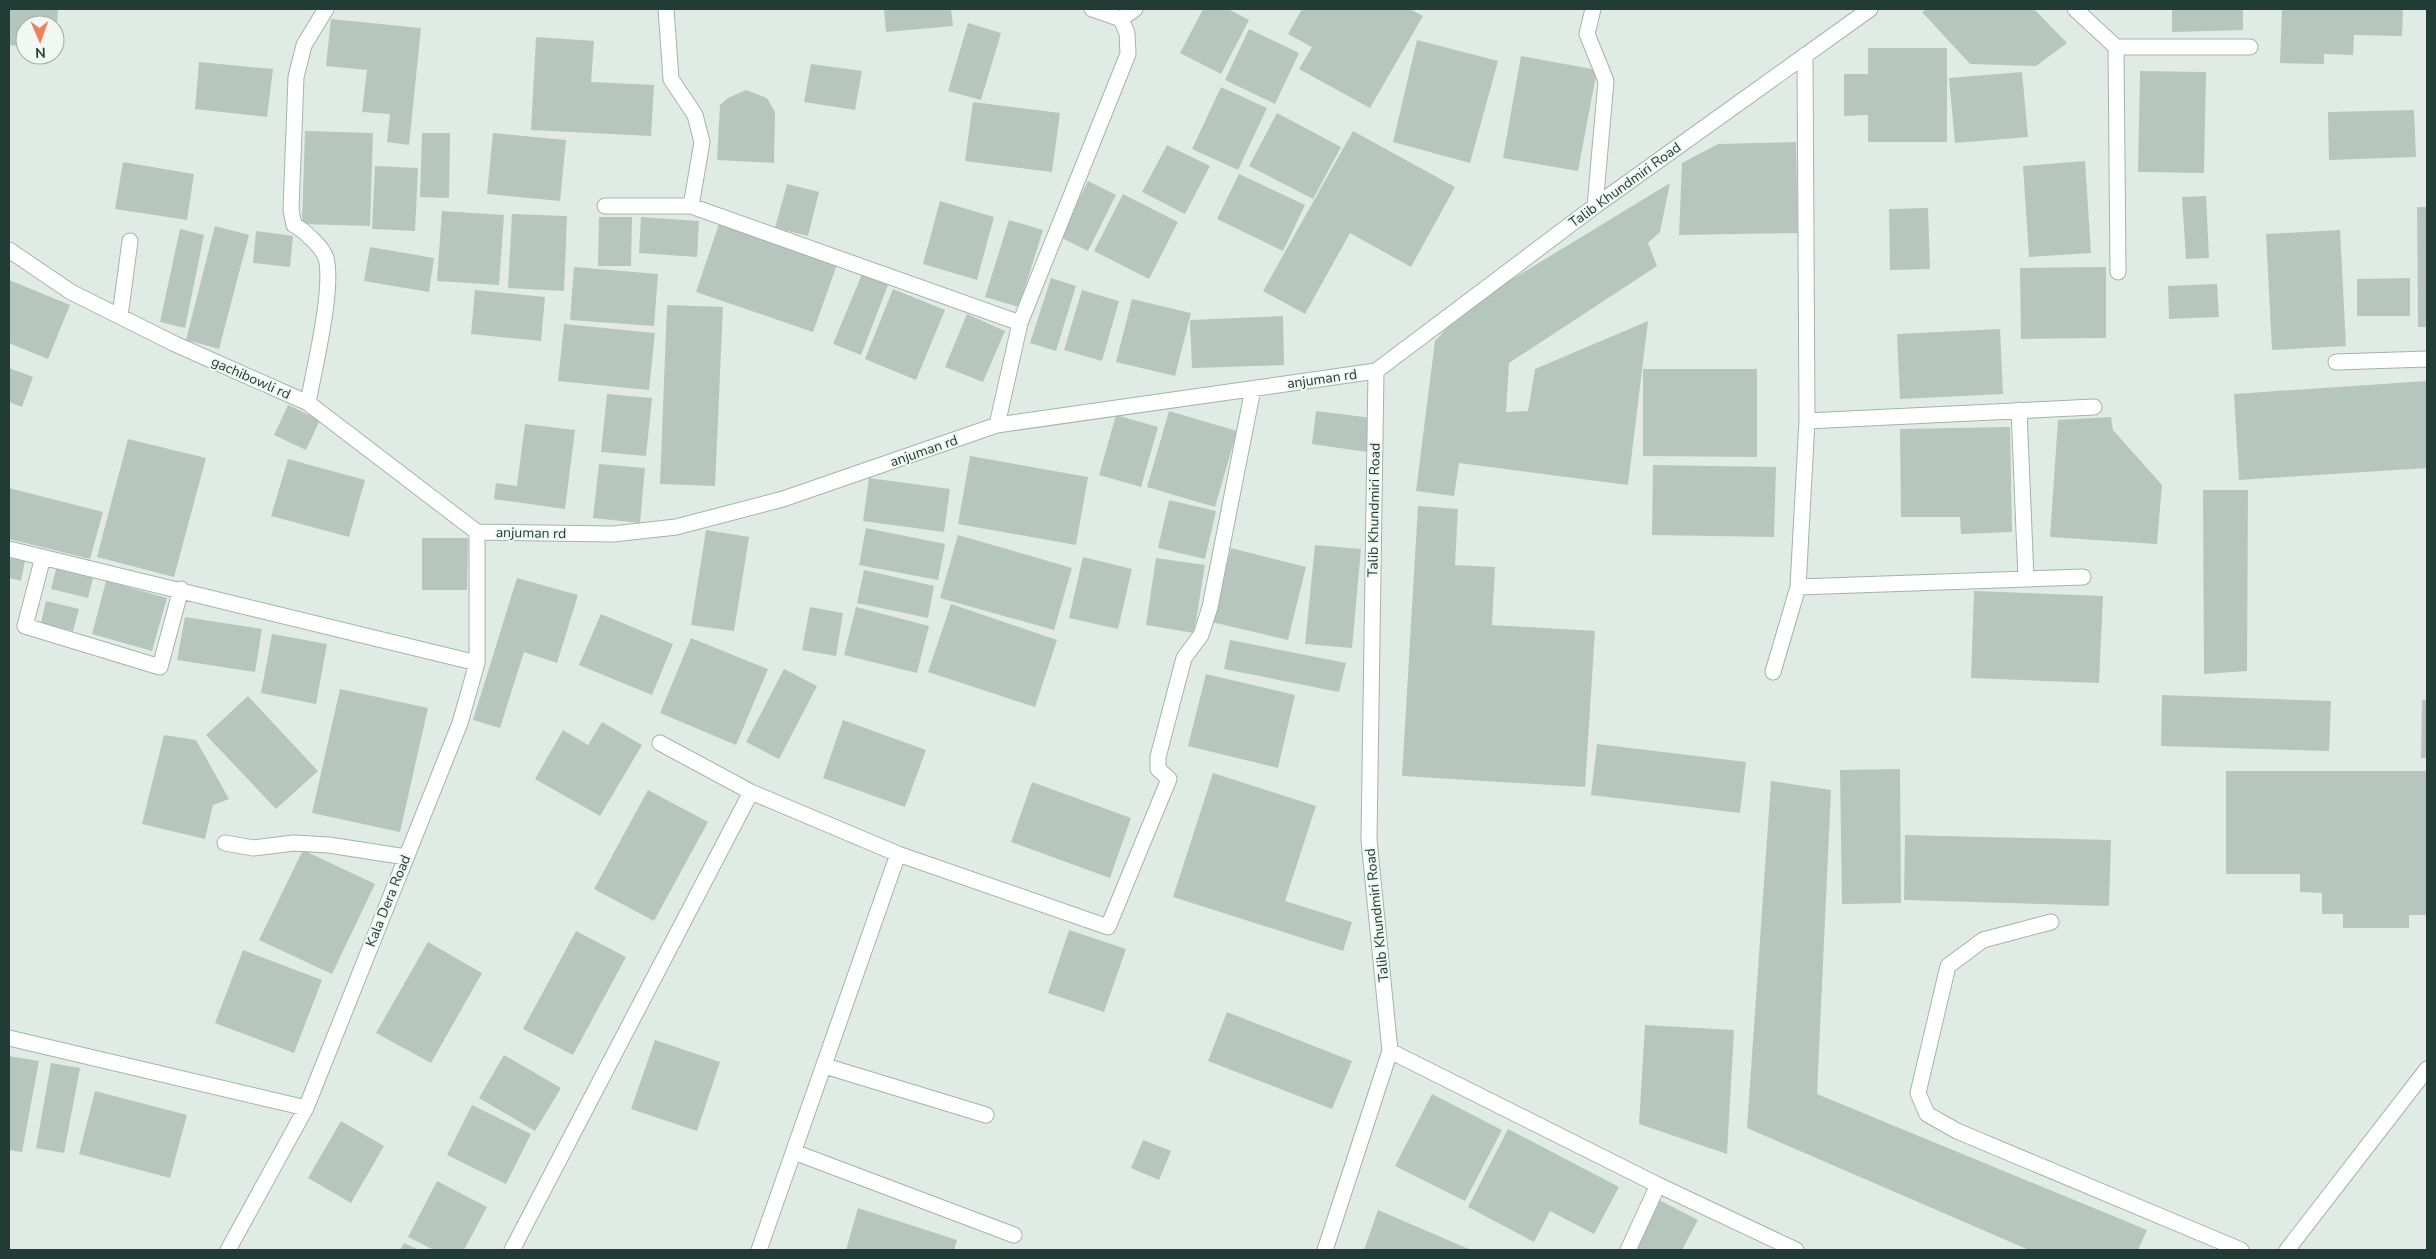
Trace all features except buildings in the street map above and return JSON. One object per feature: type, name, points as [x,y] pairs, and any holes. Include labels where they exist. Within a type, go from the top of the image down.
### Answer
[{"type":"street","points":[[308,403],[328,287],[326,257],[304,230],[294,225],[292,221],[296,77],[304,45],[326,9]]},
{"type":"street","points":[[666,9],[671,79],[694,115],[702,142],[691,206]]},
{"type":"street","points":[[996,425],[1020,324],[1128,54],[1127,34],[1121,19],[1092,9]]},
{"type":"street","points":[[1121,19],[1135,9]]},
{"type":"street","points":[[1592,9],[1587,34],[1606,81],[1595,206]]},
{"type":"street","name":"Talib Khundmiri Road","points":[[1325,1250],[1390,1051],[1369,840],[1376,372],[1595,206],[1870,9]]},
{"type":"street","points":[[2076,9],[2116,47],[2250,47]]},
{"type":"street","points":[[2116,47],[2118,272]]},
{"type":"street","points":[[1773,672],[1798,587],[1807,421],[1805,55]]},
{"type":"street","points":[[604,206],[691,206],[1020,324]]},
{"type":"street","points":[[120,316],[130,241]]},
{"type":"street","name":"gachibowli rd","points":[[9,250],[71,292],[175,344],[308,403],[476,532]]},
{"type":"street","points":[[2336,362],[2427,359]]},
{"type":"street","name":"anjuman rd","points":[[476,532],[613,534],[676,527],[784,499],[996,425],[1376,372]]},
{"type":"street","points":[[660,743],[751,792],[898,854],[1108,927],[1169,779],[1158,769],[1158,757],[1184,658],[1201,635],[1210,607],[1253,389]]},
{"type":"street","points":[[1807,421],[2094,407]]},
{"type":"street","points":[[2019,410],[2026,579]]},
{"type":"street","name":"Kala Dera Road","points":[[228,1250],[306,1108],[460,723],[477,663],[476,532]]},
{"type":"street","points":[[9,549],[181,589],[477,663]]},
{"type":"street","points":[[44,557],[25,626],[160,667],[181,589]]},
{"type":"street","points":[[1798,587],[2083,577]]},
{"type":"street","points":[[512,1250],[751,792]]},
{"type":"street","points":[[226,843],[253,848],[294,844],[329,845],[406,857]]},
{"type":"street","points":[[758,1250],[825,1066],[898,854]]},
{"type":"street","points":[[2051,922],[1983,940],[1948,966],[1918,1093],[1927,1114],[1957,1131],[2241,1250]]},
{"type":"street","points":[[9,1038],[306,1108]]},
{"type":"street","points":[[1390,1051],[1796,1250]]},
{"type":"street","points":[[825,1066],[986,1115]]},
{"type":"street","points":[[2287,1250],[2427,1069]]},
{"type":"street","points":[[794,1152],[1014,1235]]},
{"type":"street","points":[[1628,1250],[1658,1184]]}]
